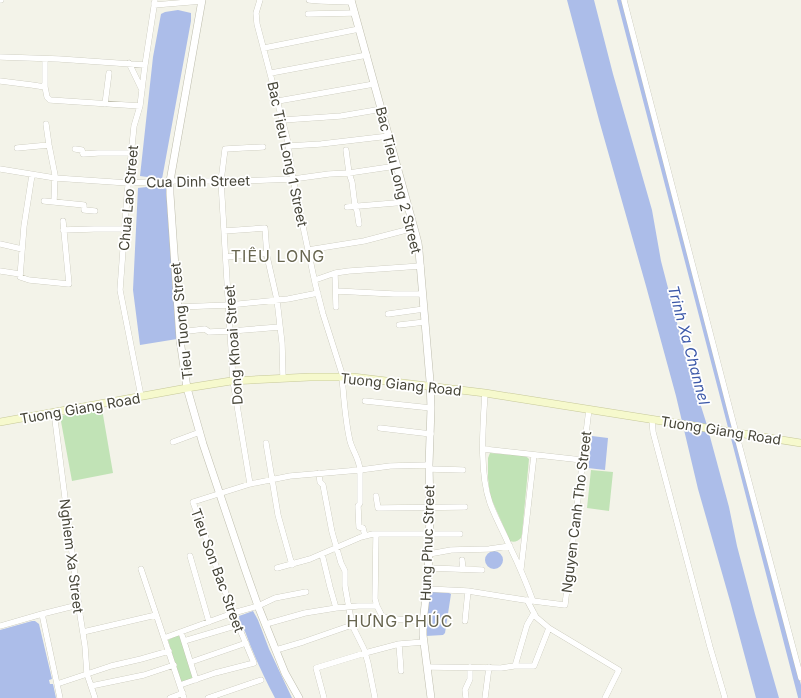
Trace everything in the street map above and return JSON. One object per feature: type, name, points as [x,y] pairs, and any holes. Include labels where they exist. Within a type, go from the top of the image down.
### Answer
[{"type":"main road","name":"Tuong Giang Road","points":[[0,422],[233,381],[310,377],[353,377],[485,393],[652,419],[711,430],[801,443]]},
{"type":"street","points":[[154,2],[202,0]]},
{"type":"street","name":"Tieu Tuong Street","points":[[202,0],[170,181],[180,332],[188,388],[200,432],[220,494],[258,606],[285,673],[299,698]]},
{"type":"street","name":"Bac Tieu Long 1 Street","points":[[260,0],[256,13],[257,24],[283,120],[293,179],[318,293],[328,332],[343,377],[349,438],[353,450],[357,456],[360,470],[360,503],[358,506],[359,527],[363,528],[365,536]]},
{"type":"street","points":[[309,0],[321,2],[352,1]]},
{"type":"street","points":[[624,0],[801,678]]},
{"type":"street","name":"Bac Tieu Long 2 Street","points":[[352,1],[418,243],[431,387]]},
{"type":"street","name":"Chua Lao Street","points":[[141,396],[120,290],[124,229],[134,126],[140,106],[154,2]]},
{"type":"street","points":[[308,14],[355,13]]},
{"type":"street","points":[[264,48],[359,29]]},
{"type":"street","points":[[271,73],[367,55]]},
{"type":"street","points":[[0,57],[145,65]]},
{"type":"street","points":[[45,59],[45,87],[47,97],[50,100],[140,106]]},
{"type":"street","points":[[129,64],[142,90]]},
{"type":"street","points":[[105,104],[109,73]]},
{"type":"street","points":[[0,81],[32,84],[45,87]]},
{"type":"street","points":[[278,100],[374,84]]},
{"type":"street","points":[[283,120],[342,116],[382,109]]},
{"type":"street","points":[[46,124],[55,178],[54,202]]},
{"type":"street","points":[[288,146],[321,144],[389,136]]},
{"type":"street","points":[[17,148],[49,145]]},
{"type":"street","name":"Dong Khoai Street","points":[[250,484],[233,381],[221,181],[225,149],[263,147]]},
{"type":"street","points":[[75,149],[82,150],[83,154],[132,153]]},
{"type":"street","points":[[346,150],[359,224]]},
{"type":"street","name":"Cua Dinh Street","points":[[0,169],[55,178],[128,183],[293,179],[396,166]]},
{"type":"street","points":[[32,175],[24,226],[20,277],[29,280],[69,284],[63,221]]},
{"type":"street","points":[[44,201],[84,205],[84,210],[95,211]]},
{"type":"street","points":[[347,207],[407,202]]},
{"type":"street","points":[[63,230],[94,228],[124,229]]},
{"type":"street","points":[[224,231],[265,228],[267,253],[277,300],[282,343],[283,378]]},
{"type":"street","points":[[308,250],[364,241],[414,228]]},
{"type":"street","points":[[0,244],[22,249]]},
{"type":"street","points":[[226,257],[267,253]]},
{"type":"street","points":[[315,280],[335,273],[348,271],[421,266]]},
{"type":"street","points":[[0,271],[20,274]]},
{"type":"street","points":[[335,273],[336,307]]},
{"type":"street","points":[[336,292],[422,294]]},
{"type":"street","points":[[178,307],[229,305],[288,299],[318,293]]},
{"type":"street","points":[[388,314],[424,310]]},
{"type":"street","points":[[399,325],[425,322]]},
{"type":"street","points":[[180,332],[206,329],[209,332],[280,327]]},
{"type":"street","name":"Hung Phuc Street","points":[[431,387],[428,568],[423,622],[431,698]]},
{"type":"street","points":[[485,393],[483,449],[484,474],[486,490],[490,503],[521,569],[536,617],[549,628],[619,670],[605,698]]},
{"type":"street","points":[[365,401],[431,408]]},
{"type":"street","name":"Nguyen Canh Tho Street","points":[[530,601],[565,605],[589,410]]},
{"type":"street","name":"Nghiem Xa Street","points":[[54,412],[78,605],[85,646],[87,674],[95,698]]},
{"type":"street","points":[[652,419],[653,432],[725,698]]},
{"type":"street","points":[[380,428],[431,434]]},
{"type":"street","points":[[174,442],[200,432]]},
{"type":"street","points":[[266,444],[278,515],[292,565]]},
{"type":"street","points":[[483,449],[582,460]]},
{"type":"street","points":[[521,569],[534,455]]},
{"type":"street","points":[[220,494],[250,484],[290,476],[390,466],[463,470]]},
{"type":"street","points":[[320,473],[320,482],[323,485],[336,548],[345,571],[352,625],[365,652],[375,698]]},
{"type":"street","name":"Tieu Son Bac Street","points":[[196,680],[215,673],[254,663],[233,613],[193,502],[220,494]]},
{"type":"street","points":[[376,496],[378,508],[465,507]]},
{"type":"street","points":[[376,534],[375,599],[382,616],[423,622]]},
{"type":"street","points":[[277,568],[310,559],[365,536],[376,534],[460,534]]},
{"type":"street","points":[[428,554],[450,550],[489,549],[510,546]]},
{"type":"street","points":[[322,554],[336,608]]},
{"type":"street","points":[[190,556],[209,622]]},
{"type":"street","points":[[462,560],[463,569]]},
{"type":"street","points":[[428,568],[482,570]]},
{"type":"street","points":[[141,569],[183,695],[170,698]]},
{"type":"street","points":[[427,589],[468,591],[530,601]]},
{"type":"street","points":[[465,621],[468,591]]},
{"type":"street","points":[[164,638],[280,597],[306,592]]},
{"type":"street","points":[[0,626],[78,605]]},
{"type":"street","points":[[266,624],[336,608],[377,606]]},
{"type":"street","points":[[515,666],[520,654],[527,625],[534,613]]},
{"type":"street","points":[[42,614],[60,698]]},
{"type":"street","points":[[83,632],[156,615]]},
{"type":"street","points":[[184,641],[238,625]]},
{"type":"street","points":[[276,650],[352,625]]},
{"type":"street","points":[[427,667],[489,668],[534,666],[549,628]]},
{"type":"street","points":[[180,685],[196,680],[181,632]]},
{"type":"street","points":[[324,698],[316,668],[365,652],[399,644],[424,642]]},
{"type":"street","points":[[191,662],[246,643]]},
{"type":"street","points":[[399,644],[401,671]]},
{"type":"street","points":[[57,684],[111,666],[169,651]]},
{"type":"street","points":[[91,686],[144,675],[174,665]]},
{"type":"street","points":[[466,698],[465,690],[470,679],[470,667]]},
{"type":"street","points":[[485,698],[489,668]]},
{"type":"street","points":[[208,698],[261,680]]},
{"type":"green space","points":[[102,409],[113,473],[72,481],[60,416]]},
{"type":"green space","points":[[490,453],[526,456],[529,459],[522,534],[519,540],[513,542],[510,541],[491,498],[488,478],[488,458]]},
{"type":"green space","points":[[591,470],[613,472],[609,511],[587,508]]},
{"type":"green space","points":[[181,635],[194,679],[181,683],[168,640]]},
{"type":"water","name":"Trinh Xa Channel","points":[[567,0],[594,0],[613,74],[652,210],[661,261],[688,365],[706,422],[729,507],[737,546],[779,698],[756,698],[698,489],[676,396]]},
{"type":"water","points":[[178,10],[191,13],[191,21],[162,179],[140,176],[153,57],[161,14]]},
{"type":"water","points":[[138,188],[166,188],[177,339],[140,345],[133,290]]},
{"type":"water","points":[[592,436],[608,438],[605,470],[588,468]]},
{"type":"water","points":[[490,551],[498,551],[503,556],[501,567],[498,569],[490,569],[485,564],[485,556]]},
{"type":"water","points":[[428,591],[451,594],[445,633],[443,635],[426,636]]},
{"type":"water","points":[[253,611],[292,698],[275,698],[263,674],[239,619],[239,616]]},
{"type":"water","points":[[32,621],[39,624],[52,679],[49,680],[50,684],[53,684],[56,698],[0,698],[0,630]]},
{"type":"waterway","points":[[620,0],[731,427]]},
{"type":"waterway","points":[[734,438],[801,697]]},
{"type":"district","name":"TIÊU LONG","points":[[278,256]]},
{"type":"district","name":"HƯNG PHÚC","points":[[400,621]]}]
